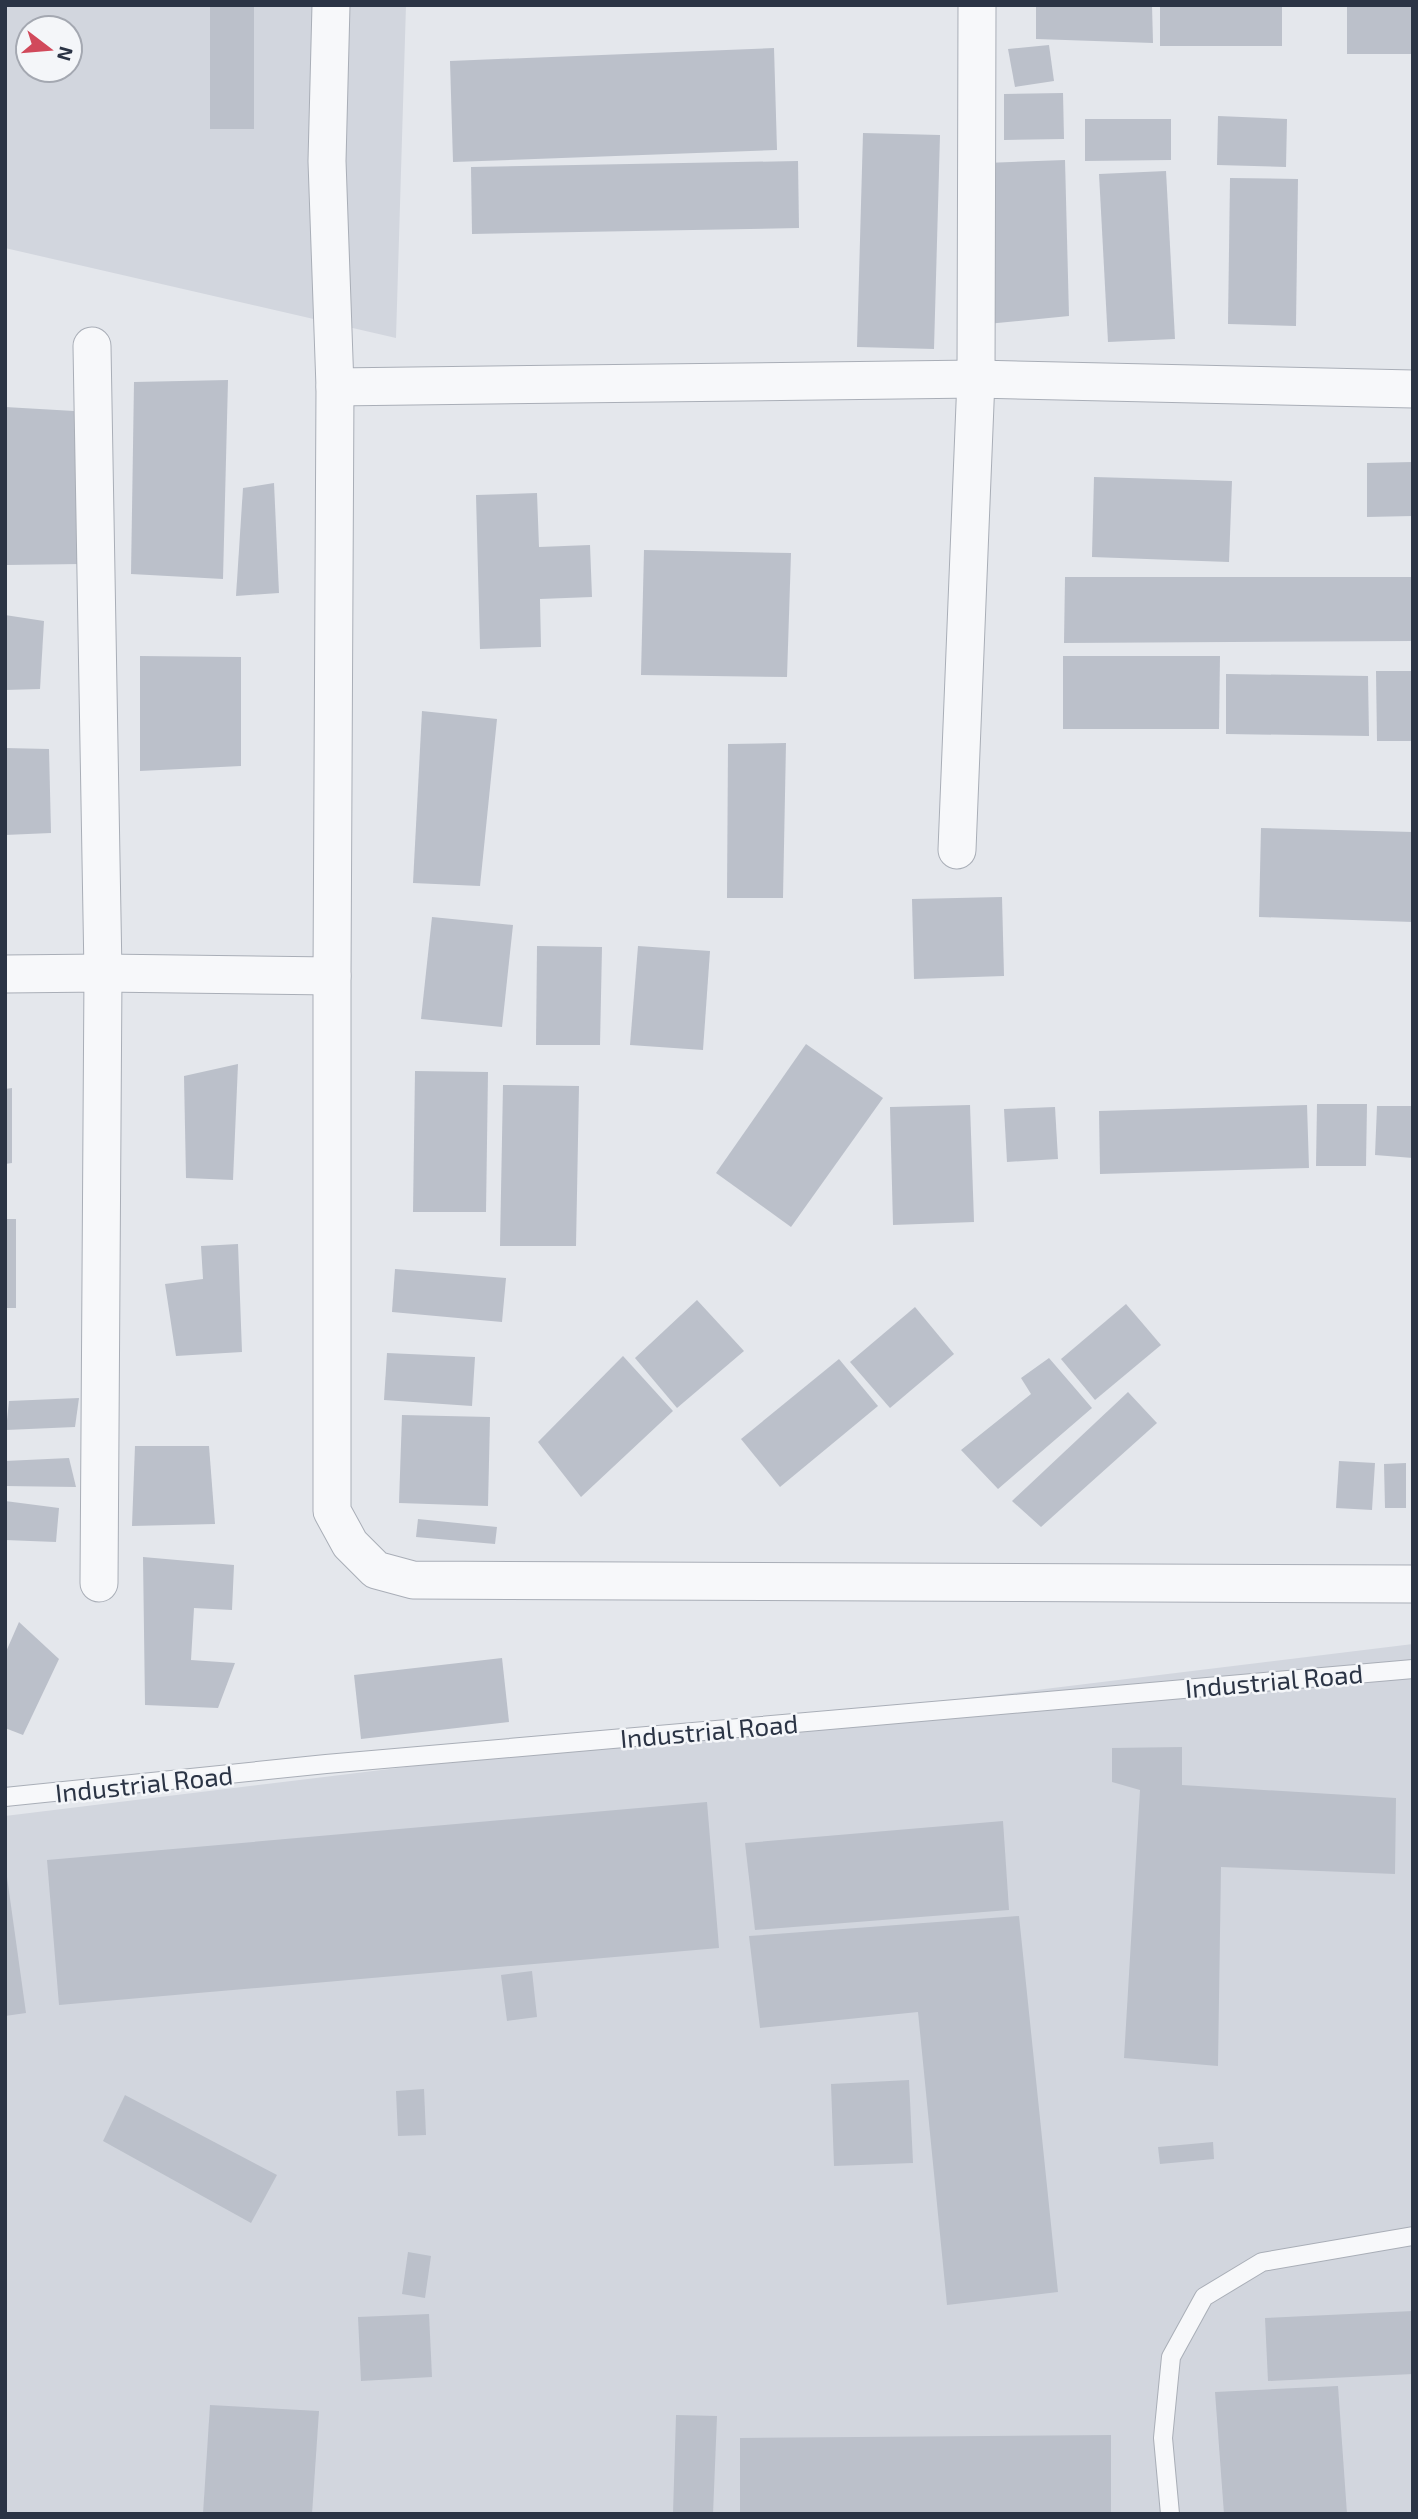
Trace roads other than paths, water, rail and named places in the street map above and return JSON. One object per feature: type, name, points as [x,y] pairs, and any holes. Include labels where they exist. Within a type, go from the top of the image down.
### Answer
[{"type":"street","points":[[331,5],[327,161],[335,387],[332,1511],[350,1544],[376,1570],[413,1580],[1413,1584]]},
{"type":"street","points":[[957,850],[976,379],[977,5]]},
{"type":"street","points":[[92,346],[103,973],[99,1583]]},
{"type":"street","points":[[335,387],[976,379],[1413,388]]},
{"type":"street","points":[[5,974],[332,976]]},
{"type":"lane","name":"Industrial Road","points":[[5,1797],[326,1764],[1413,1669]]},
{"type":"lane","points":[[1170,2514],[1163,2438],[1171,2357],[1204,2297],[1262,2262],[1413,2236]]}]
